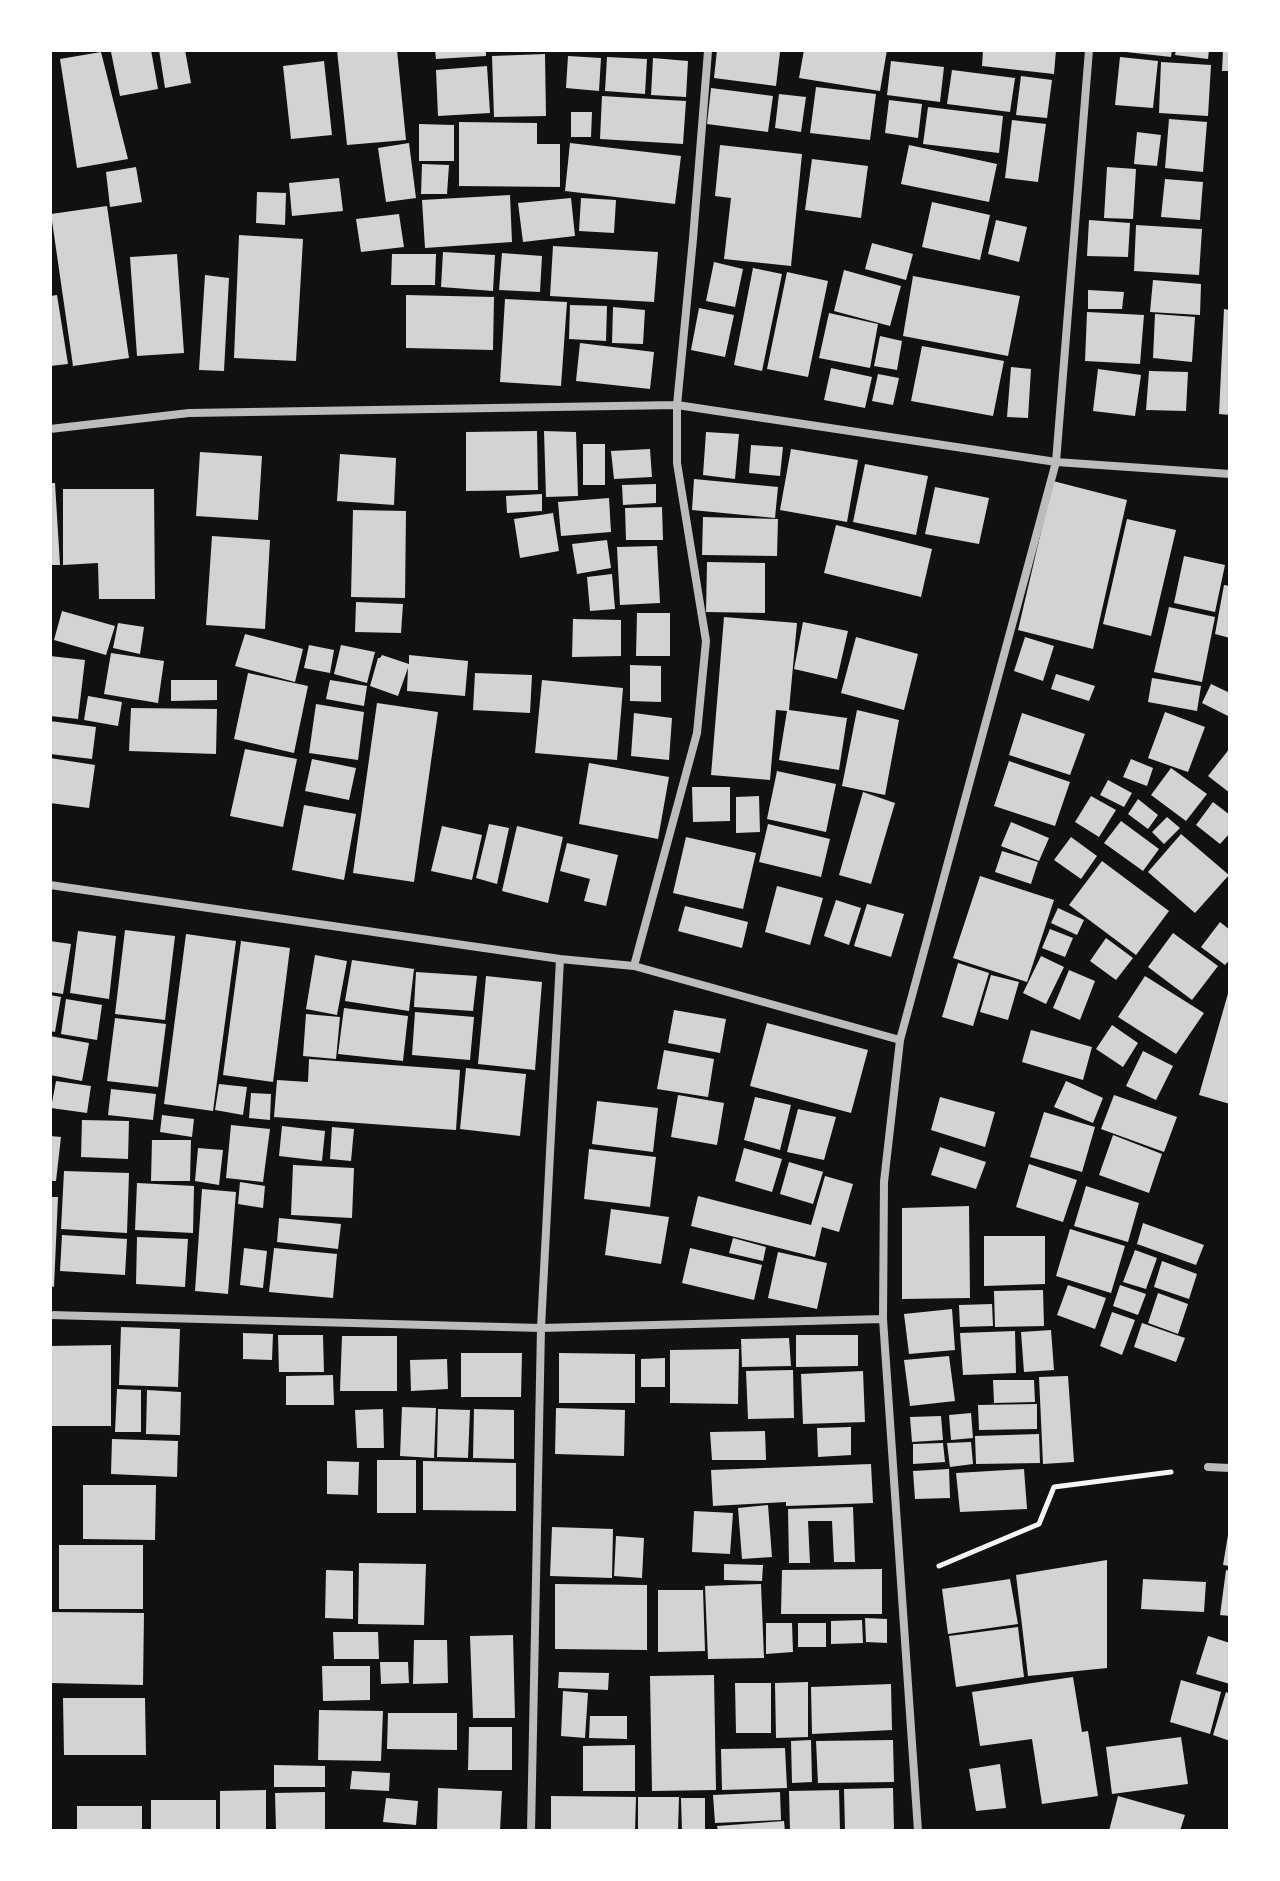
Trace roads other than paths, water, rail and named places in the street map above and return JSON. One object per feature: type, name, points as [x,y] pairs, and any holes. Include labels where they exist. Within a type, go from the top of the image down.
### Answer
[{"type":"street","points":[[918,1831],[883,1319],[884,1182],[900,1040],[1056,462],[1089,50]]},
{"type":"street","points":[[634,966],[697,733],[706,641],[677,463],[677,405],[708,51]]},
{"type":"street","points":[[50,429],[189,413],[677,405],[1056,462],[1230,474]]},
{"type":"street","points":[[50,885],[560,959],[634,966],[900,1040]]},
{"type":"street","points":[[531,1831],[541,1328],[560,959]]},
{"type":"street","points":[[50,1315],[541,1328],[883,1319]]},
{"type":"street","points":[[1208,1467],[1230,1468]]}]
